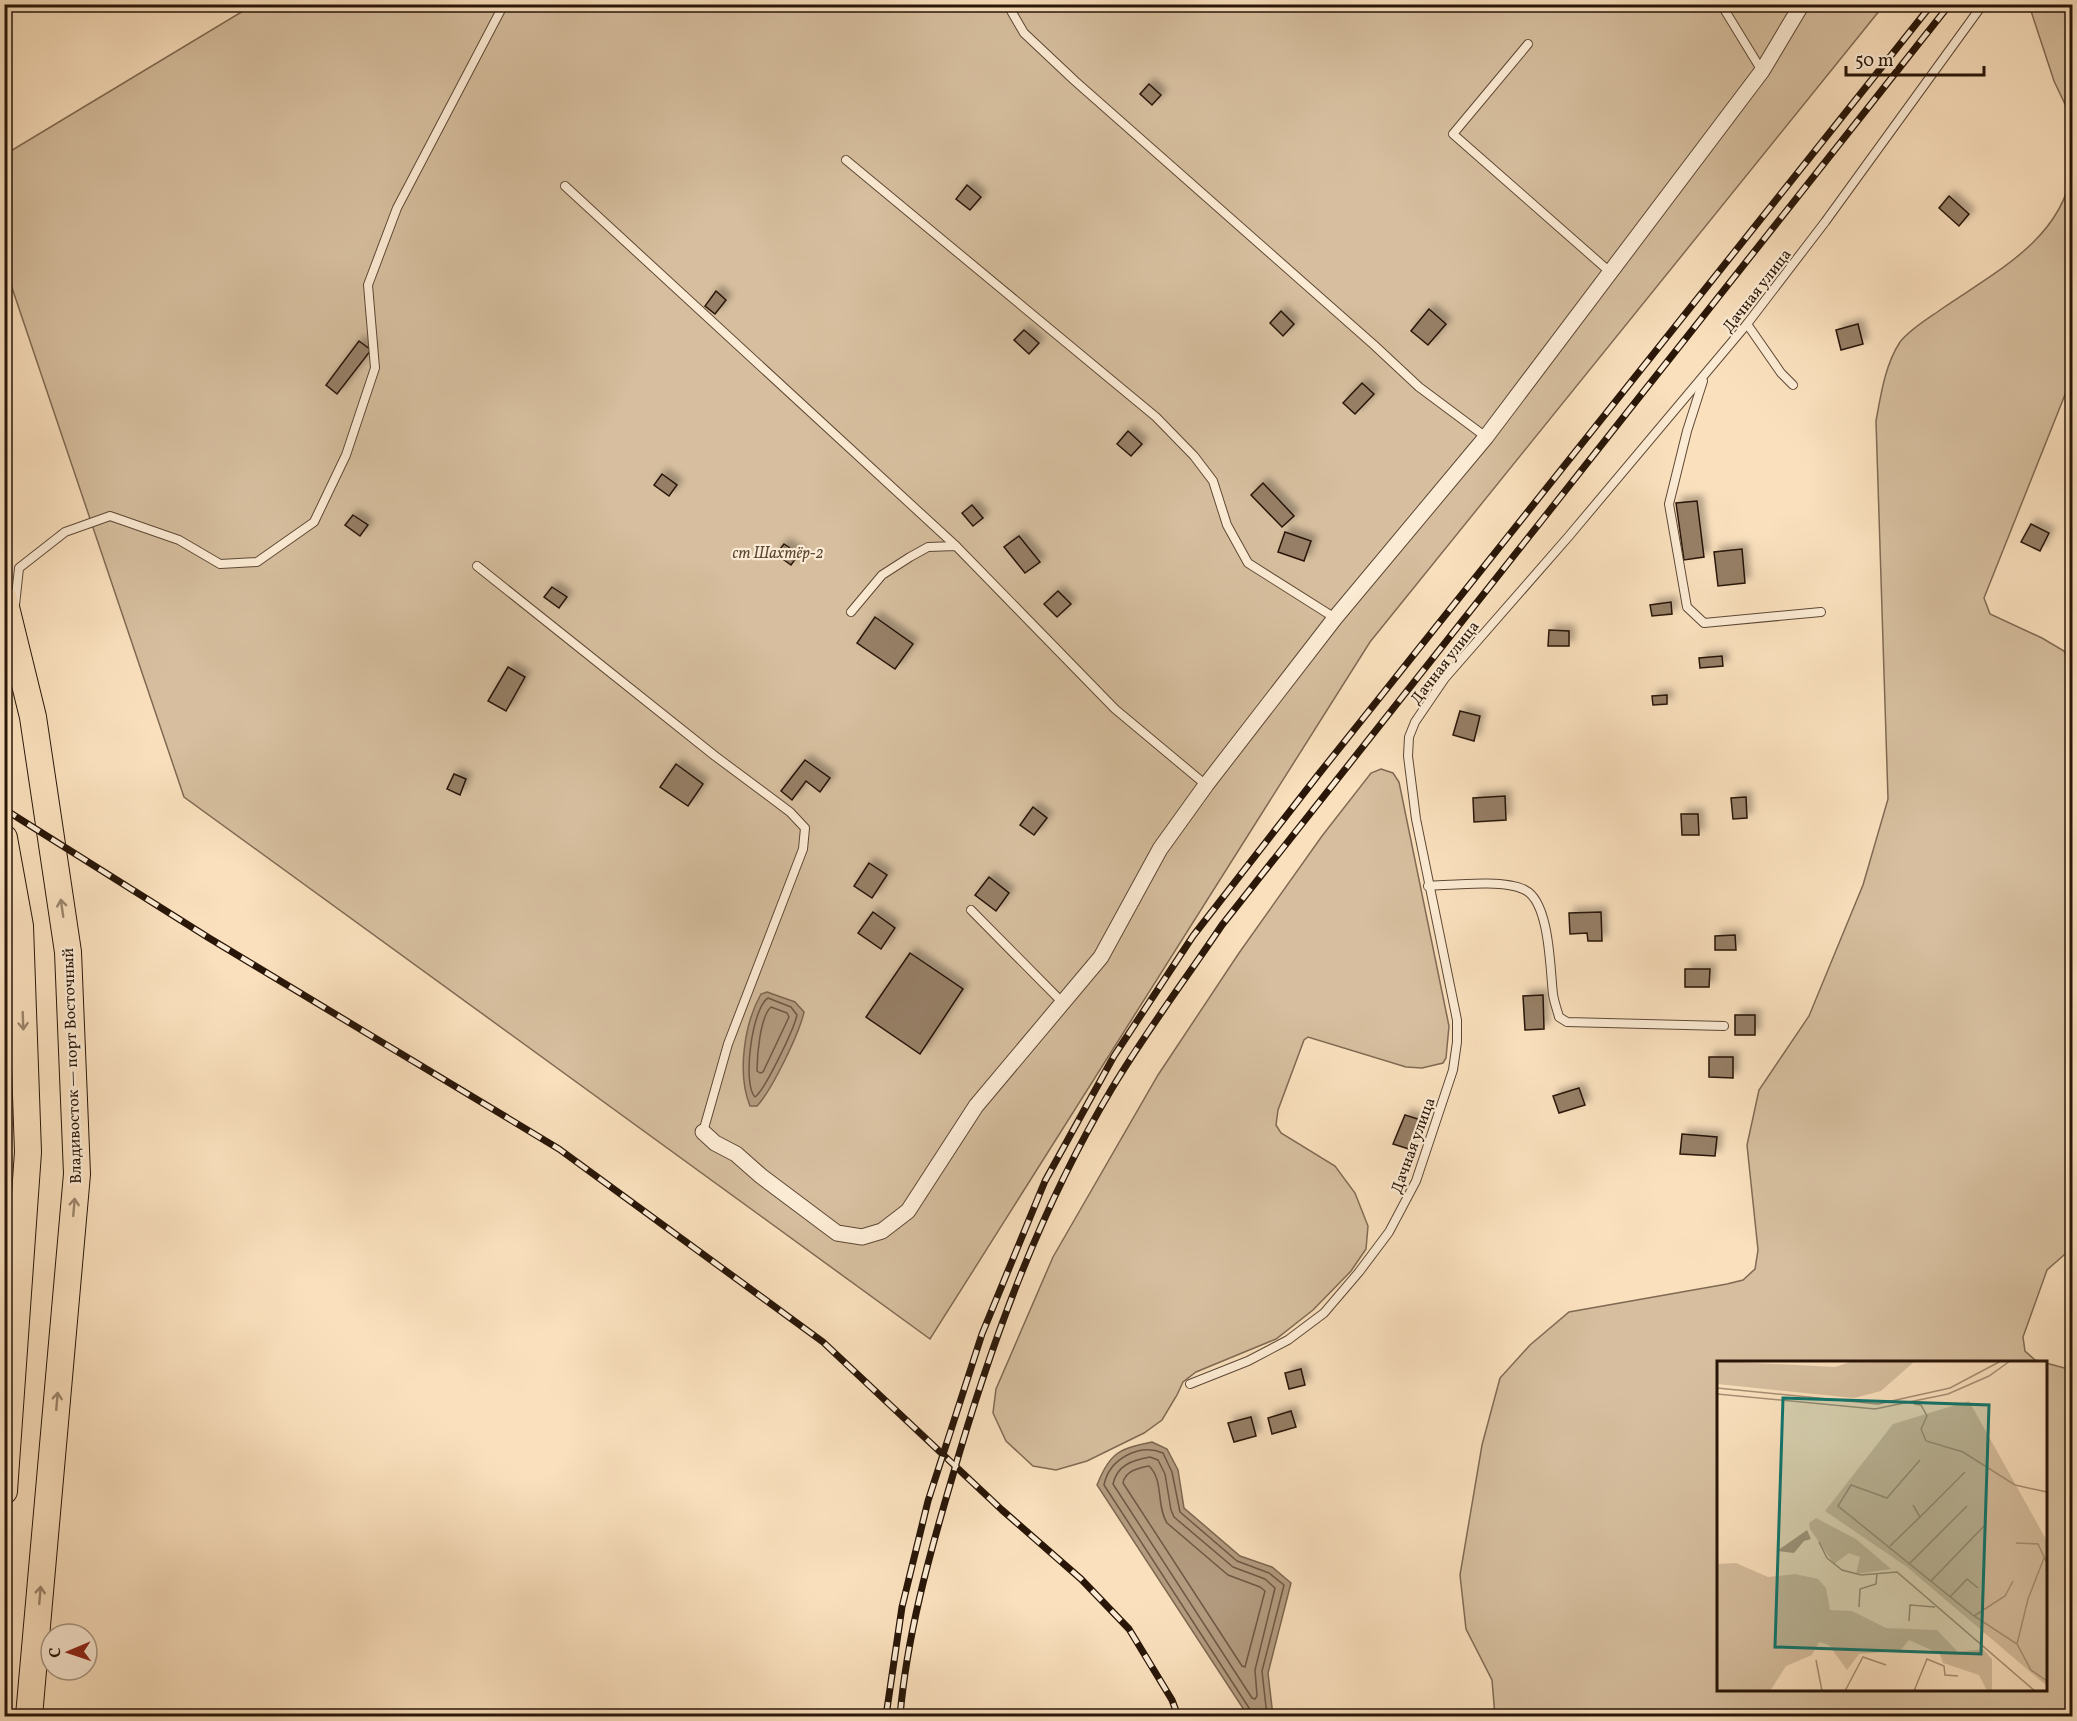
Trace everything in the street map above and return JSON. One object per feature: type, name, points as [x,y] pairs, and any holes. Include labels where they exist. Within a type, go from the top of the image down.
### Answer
[{"type":"highway","name":"Владивосток — порт Восточный","points":[[4,599],[33,717],[68,952],[77,1174],[29,1716]]},
{"type":"highway","points":[[4,837],[20,926],[28,1152],[4,1491]]},
{"type":"street","points":[[703,1132],[715,1143],[736,1154],[761,1176],[837,1233],[862,1237],[882,1231],[908,1211],[976,1106],[1101,957],[1160,849],[1206,785],[1335,618],[1485,437],[1762,71],[1802,4]]},
{"type":"lane","points":[[12,630],[19,568],[65,532],[87,524],[110,516],[179,540],[220,564],[257,562],[314,522],[346,456],[375,368],[368,285],[397,208],[504,4]]},
{"type":"lane","points":[[1721,4],[1762,71]]},
{"type":"lane","name":"Дачная улица","points":[[1190,1384],[1248,1361],[1288,1340],[1324,1313],[1389,1232],[1416,1181],[1453,1070],[1457,1020],[1416,819],[1408,756],[1409,737],[1415,722],[1445,678],[1747,324],[1825,222],[1983,4]]},
{"type":"lane","points":[[1010,9],[1024,33],[1075,81],[1419,387],[1485,437]]},
{"type":"lane","points":[[1528,44],[1453,134],[1610,272]]},
{"type":"lane","points":[[846,159],[1156,417],[1194,456],[1213,481],[1227,525],[1248,563],[1335,618]]},
{"type":"lane","points":[[565,186],[956,546],[1115,708],[1206,785]]},
{"type":"lane","points":[[1747,324],[1781,373],[1793,385]]},
{"type":"lane","points":[[1704,377],[1687,431],[1669,504],[1687,607],[1704,623],[1821,612]]},
{"type":"lane","points":[[851,612],[882,575],[910,557],[928,547],[956,546]]},
{"type":"lane","points":[[477,566],[715,756],[790,812],[805,828],[803,849],[728,1044],[703,1132]]},
{"type":"lane","points":[[1428,886],[1505,885],[1527,890],[1537,902],[1543,917],[1551,965],[1553,997],[1559,1017],[1566,1022],[1724,1026]]},
{"type":"lane","points":[[971,910],[1062,1002]]},
{"type":"green space","name":"ст Шахтёр-2","points":[[253,5],[1884,5],[1370,642],[930,1339],[184,797],[5,267],[4,155]]},
{"type":"green space","points":[[2029,5],[2072,5],[2072,119],[2054,81]]},
{"type":"green space","points":[[2072,173],[2072,377],[1984,598],[1990,614],[2064,651],[2072,669],[2072,1248],[2047,1270],[2023,1337],[2025,1351],[2035,1360],[2040,1361],[1717,1361],[1717,1691],[2047,1691],[2047,1363],[2072,1370],[2072,1716],[1495,1716],[1492,1680],[1466,1629],[1460,1575],[1482,1445],[1500,1378],[1530,1345],[1569,1312],[1727,1284],[1743,1280],[1755,1269],[1758,1250],[1747,1145],[1759,1090],[1809,1016],[1863,885],[1888,799],[1876,421],[1887,370],[1900,342],[1909,332],[2022,252],[2054,218],[2065,197]]},
{"type":"green space","points":[[1381,769],[1393,773],[1399,782],[1449,1026],[1446,1058],[1443,1063],[1422,1068],[1406,1067],[1308,1037],[1304,1040],[1278,1110],[1276,1125],[1281,1133],[1335,1166],[1355,1193],[1368,1226],[1366,1249],[1351,1271],[1313,1310],[1276,1339],[1196,1372],[1183,1382],[1162,1420],[1144,1433],[1087,1461],[1056,1470],[1033,1466],[1006,1441],[993,1413],[996,1389],[1053,1257],[1158,1075],[1239,953],[1322,836],[1371,773]]},
{"type":"water","points":[[767,992],[795,1002],[804,1012],[791,1047],[770,1088],[757,1106],[750,1106],[744,1079],[744,1049],[755,1006],[761,994]]},
{"type":"water","points":[[1152,1442],[1167,1449],[1178,1470],[1184,1508],[1240,1556],[1272,1567],[1291,1583],[1268,1673],[1273,1716],[1248,1716],[1097,1485],[1106,1465],[1117,1454],[1131,1447]]},
{"type":"building","points":[[1149,84],[1161,95],[1152,105],[1140,94]]},
{"type":"building","points":[[967,185],[981,197],[970,210],[956,199]]},
{"type":"building","points":[[1949,196],[1969,214],[1959,226],[1939,208]]},
{"type":"building","points":[[716,291],[726,300],[715,314],[705,306]]},
{"type":"building","points":[[1429,309],[1446,324],[1428,345],[1411,331]]},
{"type":"building","points":[[1281,311],[1294,324],[1283,336],[1270,323]]},
{"type":"building","points":[[1858,324],[1863,344],[1841,350],[1836,330]]},
{"type":"building","points":[[1024,330],[1039,343],[1029,354],[1014,340]]},
{"type":"building","points":[[359,341],[371,350],[337,394],[326,385]]},
{"type":"building","points":[[1362,383],[1374,394],[1355,414],[1343,403]]},
{"type":"building","points":[[1128,431],[1142,444],[1131,456],[1117,444]]},
{"type":"building","points":[[662,474],[677,485],[669,496],[654,485]]},
{"type":"building","points":[[1263,483],[1294,516],[1282,527],[1251,495]]},
{"type":"building","points":[[1697,501],[1704,557],[1684,560],[1676,503]]},
{"type":"building","points":[[972,505],[983,518],[973,526],[962,513]]},
{"type":"building","points":[[353,515],[368,525],[360,536],[345,525]]},
{"type":"building","points":[[2031,524],[2049,533],[2040,551],[2021,542]]},
{"type":"building","points":[[1285,532],[1311,541],[1304,561],[1278,552]]},
{"type":"building","points":[[1019,536],[1040,562],[1025,573],[1004,547]]},
{"type":"building","points":[[784,544],[799,554],[791,565],[776,554]]},
{"type":"building","points":[[1742,549],[1745,583],[1718,586],[1714,552]]},
{"type":"building","points":[[552,587],[567,597],[559,608],[544,597]]},
{"type":"building","points":[[1058,591],[1071,604],[1057,617],[1044,604]]},
{"type":"building","points":[[1671,602],[1672,614],[1652,616],[1650,605]]},
{"type":"building","points":[[875,617],[913,644],[895,669],[857,643]]},
{"type":"building","points":[[1549,630],[1569,631],[1569,646],[1548,646]]},
{"type":"building","points":[[1722,656],[1723,666],[1700,668],[1699,658]]},
{"type":"building","points":[[508,667],[525,677],[506,711],[488,701]]},
{"type":"building","points":[[1667,695],[1667,704],[1653,705],[1652,696]]},
{"type":"building","points":[[1460,711],[1480,716],[1474,741],[1453,735]]},
{"type":"building","points":[[805,760],[830,778],[820,792],[806,781],[792,800],[781,791]]},
{"type":"building","points":[[676,764],[703,784],[688,806],[660,787]]},
{"type":"building","points":[[454,774],[466,779],[460,795],[447,789]]},
{"type":"building","points":[[1505,796],[1506,820],[1474,822],[1473,798]]},
{"type":"building","points":[[1746,797],[1747,818],[1733,819],[1731,798]]},
{"type":"building","points":[[1033,807],[1047,818],[1034,835],[1020,825]]},
{"type":"building","points":[[1681,814],[1698,814],[1699,835],[1682,835]]},
{"type":"building","points":[[869,863],[887,875],[872,898],[854,886]]},
{"type":"building","points":[[989,877],[1009,893],[996,911],[975,895]]},
{"type":"building","points":[[873,912],[895,928],[881,949],[858,933]]},
{"type":"building","points":[[1601,912],[1602,941],[1588,941],[1587,933],[1570,934],[1569,913]]},
{"type":"building","points":[[1735,935],[1736,950],[1715,950],[1715,936]]},
{"type":"building","points":[[910,953],[963,989],[920,1054],[866,1017]]},
{"type":"building","points":[[1685,969],[1710,969],[1709,987],[1685,987]]},
{"type":"building","points":[[1543,995],[1544,1029],[1525,1030],[1523,996]]},
{"type":"building","points":[[1735,1015],[1755,1015],[1755,1035],[1735,1035]]},
{"type":"building","points":[[1709,1057],[1733,1057],[1733,1078],[1709,1077]]},
{"type":"building","points":[[1579,1088],[1585,1105],[1559,1113],[1553,1096]]},
{"type":"building","points":[[1405,1115],[1421,1120],[1409,1149],[1393,1144]]},
{"type":"building","points":[[1682,1134],[1717,1137],[1715,1156],[1680,1154]]},
{"type":"building","points":[[1301,1369],[1305,1385],[1289,1389],[1285,1373]]},
{"type":"building","points":[[1291,1411],[1296,1427],[1272,1434],[1268,1418]]},
{"type":"building","points":[[1251,1417],[1256,1436],[1234,1442],[1228,1423]]},
{"type":"railway","points":[[886,1716],[902,1607],[928,1501],[982,1334],[1045,1181],[1114,1056],[1193,936],[1318,775],[1932,4]]},
{"type":"railway","points":[[900,1716],[913,1626],[927,1566],[983,1377],[1039,1230],[1085,1136],[1111,1090],[1151,1027],[1222,925],[1950,4]]},
{"type":"railway","points":[[4,809],[209,938],[559,1149],[823,1342],[1002,1510],[1081,1579],[1129,1629],[1172,1700],[1178,1716]]}]
